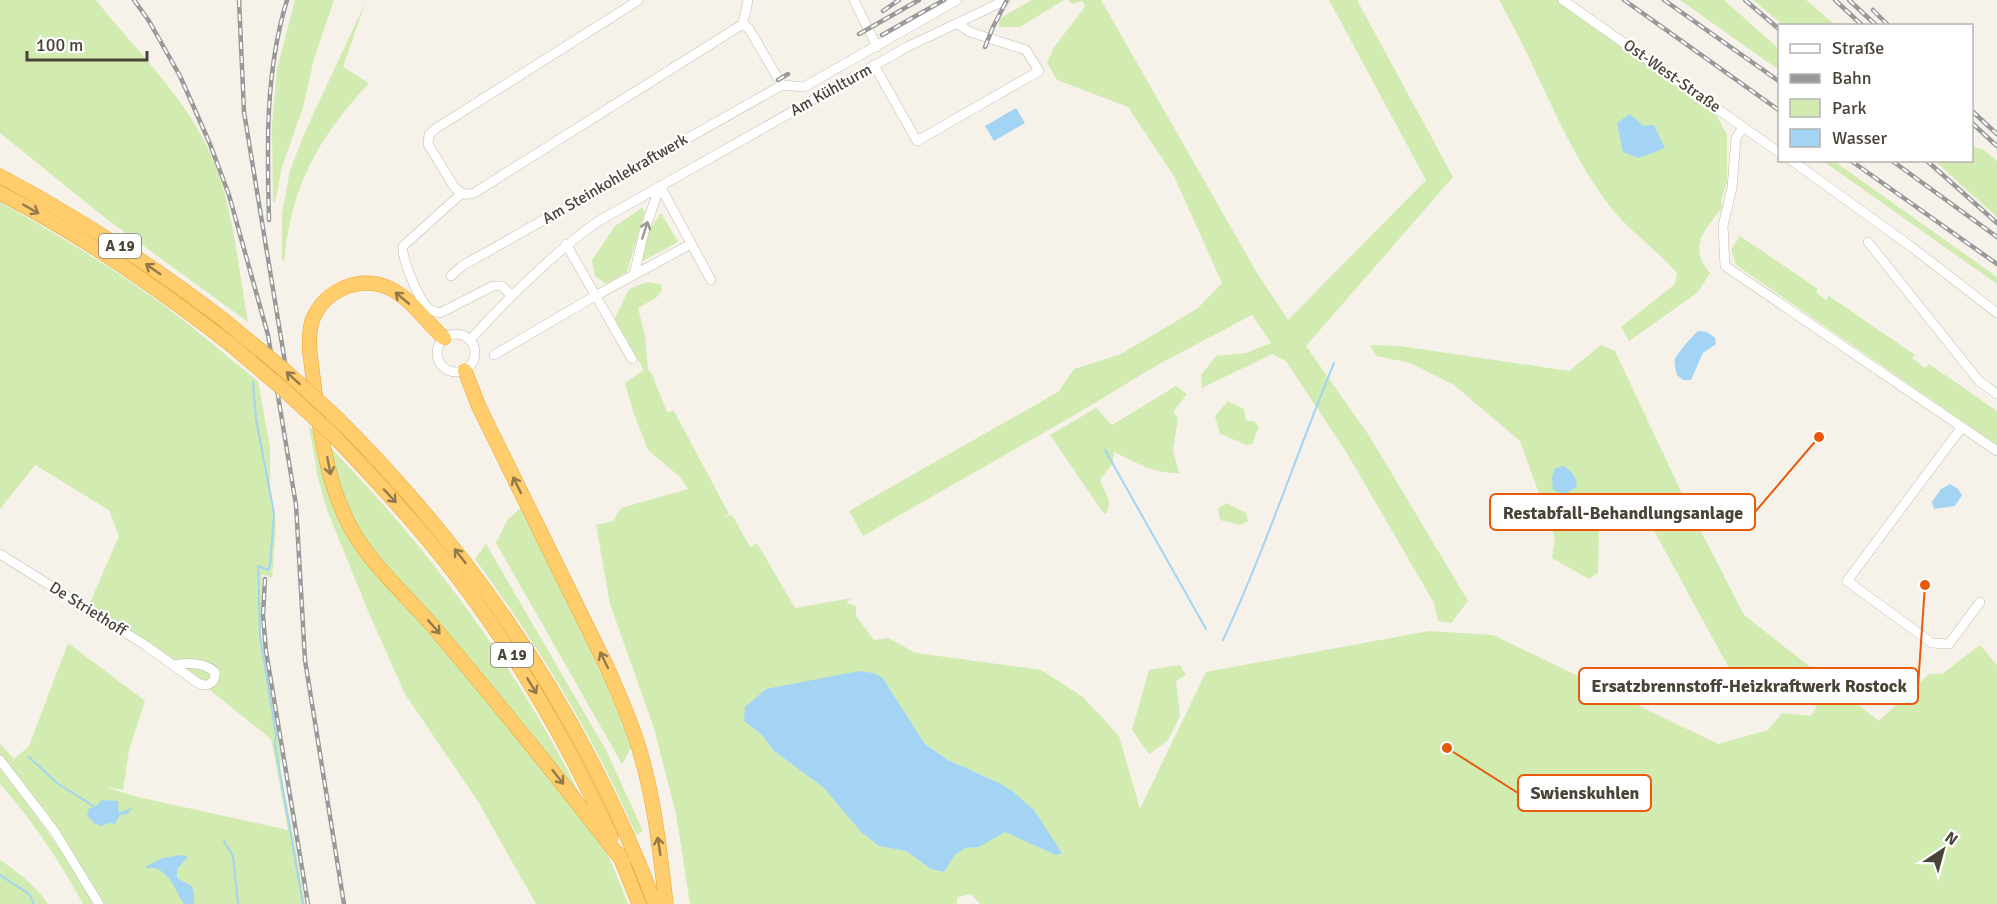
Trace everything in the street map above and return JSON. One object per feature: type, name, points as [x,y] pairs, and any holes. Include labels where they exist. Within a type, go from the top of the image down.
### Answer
[{"type":"highway","points":[[0,166],[36,195]]},
{"type":"highway","points":[[0,176],[36,195]]},
{"type":"highway","name":"A 19","points":[[0,193],[98,249],[175,302],[230,344],[336,438],[426,537],[505,644],[554,724],[623,862],[639,904]]},
{"type":"highway","name":"A 19","points":[[36,195],[134,255],[226,322],[336,417],[405,489],[481,583],[525,646],[558,699],[595,768],[630,842],[655,904]]},
{"type":"highway","points":[[444,338],[403,296],[390,288],[374,283],[359,283],[344,287],[330,295],[320,306],[309,336],[310,354],[330,474],[336,495],[355,535],[371,556],[435,628],[560,777],[623,862]]},
{"type":"highway","points":[[465,371],[479,407],[607,667],[626,711],[638,744],[651,799],[666,904]]},
{"type":"street","points":[[639,0],[435,129],[429,135],[428,144],[461,194],[474,193],[744,24],[748,0]]},
{"type":"street","points":[[854,0],[877,46]]},
{"type":"street","name":"Am Steinkohlekraftwerk","points":[[451,276],[462,266],[782,85],[804,87],[957,0]]},
{"type":"street","name":"Am Kühlturm","points":[[470,339],[511,295],[566,244],[597,222],[907,47],[1006,0]]},
{"type":"street","name":"Ost-West-Straße","points":[[1563,0],[1778,152]]},
{"type":"street","points":[[744,24],[782,85]]},
{"type":"street","points":[[874,66],[917,141],[1039,71],[1026,50],[970,32],[958,24]]},
{"type":"street","points":[[1743,127],[1736,138],[1732,188],[1723,226],[1725,266],[1997,451]]},
{"type":"street","points":[[1794,162],[1997,313]]},
{"type":"street","points":[[660,186],[711,280]]},
{"type":"street","points":[[634,276],[644,232],[660,186]]},
{"type":"street","points":[[461,194],[403,246],[404,260],[425,306],[440,313],[493,286],[502,286],[511,295]]},
{"type":"street","points":[[1868,242],[1979,381],[1997,394]]},
{"type":"street","points":[[566,244],[632,359]]},
{"type":"street","points":[[494,355],[691,244]]},
{"type":"street","points":[[455,334],[470,339],[474,345],[476,357],[465,371],[452,372],[441,365],[437,353],[440,342],[444,338],[455,334]]},
{"type":"street","points":[[1962,427],[1847,581],[1932,643],[1949,645],[1980,602]]},
{"type":"street","name":"De Striethoff","points":[[0,554],[174,665]]},
{"type":"street","points":[[0,760],[55,832],[99,904]]},
{"type":"green space","points":[[0,0],[96,0],[174,94],[201,135],[212,157],[226,197],[248,322],[108,220],[0,133]]},
{"type":"green space","points":[[295,0],[334,0],[314,59],[303,107],[282,167],[275,203],[273,201],[272,125],[277,69]]},
{"type":"green space","points":[[1032,0],[1064,0],[1020,27],[999,27],[999,19]]},
{"type":"green space","points":[[1068,0],[1101,0],[1257,273],[1288,320],[1426,180],[1329,0],[1357,0],[1453,177],[1306,346],[1370,437],[1468,601],[1451,623],[1438,621],[1434,603],[1348,455],[1286,361],[1272,354],[1202,388],[1201,375],[1216,356],[1246,353],[1271,343],[1252,315],[1159,364],[863,536],[849,511],[1058,392],[1074,369],[1121,354],[1198,308],[1222,283],[1174,176],[1128,107],[1057,80],[1047,63],[1054,47],[1085,7],[1083,1],[1072,4]]},
{"type":"green space","points":[[1499,0],[1558,0],[1717,116],[1727,135],[1727,182],[1721,201],[1722,208],[1705,231],[1699,247],[1703,264],[1710,273],[1698,292],[1629,341],[1621,327],[1675,284],[1677,273],[1617,214],[1592,181],[1564,131]]},
{"type":"green space","points":[[1680,0],[1724,0],[1778,48],[1778,69]]},
{"type":"green space","points":[[1753,0],[1806,0],[1834,24],[1782,24]]},
{"type":"green space","points":[[366,1],[343,67],[369,83],[335,124],[310,164],[293,209],[284,261],[282,261],[282,214],[290,170],[306,130]]},
{"type":"green space","points":[[1973,146],[1984,150],[1997,161],[1997,217],[1936,162],[1973,162]]},
{"type":"green space","points":[[1824,162],[1835,162],[1997,277],[1997,284]]},
{"type":"green space","points":[[0,202],[79,248],[136,286],[258,381],[270,448],[270,486],[276,526],[272,578],[262,574],[261,633],[281,753],[280,771],[292,829],[289,831],[293,833],[305,904],[104,904],[47,813],[0,754],[0,744],[14,759],[29,746],[68,643],[145,701],[129,750],[123,790],[105,787],[138,797],[288,830],[271,739],[164,653],[89,605],[119,536],[109,510],[35,465],[0,509]]},
{"type":"green space","points":[[642,208],[645,211],[627,272],[606,284],[595,276],[592,260],[615,226]]},
{"type":"green space","points":[[661,213],[678,242],[641,262],[646,235]]},
{"type":"green space","points":[[1740,236],[1818,289],[1816,292],[1826,300],[1829,296],[1915,355],[1912,358],[1925,368],[1929,364],[1997,411],[1997,445],[1736,265],[1731,250]]},
{"type":"green space","points":[[648,282],[660,284],[662,290],[656,298],[638,308],[645,336],[648,370],[652,374],[667,412],[674,411],[729,514],[723,517],[732,515],[750,547],[757,543],[795,608],[852,598],[846,603],[856,606],[856,616],[874,640],[888,638],[916,653],[1041,670],[1083,697],[1119,736],[1140,809],[1206,672],[1429,631],[1493,635],[1718,744],[1768,730],[1782,713],[1811,716],[1817,706],[1764,669],[1754,669],[1742,675],[1730,670],[1640,505],[1629,501],[1605,514],[1599,525],[1598,573],[1589,579],[1552,558],[1555,538],[1520,441],[1454,385],[1411,363],[1376,356],[1370,345],[1400,346],[1569,371],[1601,345],[1615,351],[1685,500],[1744,615],[1879,721],[1929,674],[1942,674],[1980,645],[1997,665],[1997,904],[980,904],[971,894],[957,897],[957,904],[690,904],[676,814],[654,728],[610,604],[596,525],[613,521],[621,508],[688,489],[680,477],[648,450],[633,411],[625,383],[644,370],[614,320],[629,289]],"holes":[[[882,677],[925,744],[948,760],[997,782],[1056,854],[1005,831],[979,847],[965,848],[955,855],[944,872],[931,869],[906,851],[879,846],[861,832],[824,788],[774,751],[761,734],[744,721]]]},
{"type":"green space","points":[[1176,386],[1187,394],[1173,412],[1178,418],[1173,451],[1179,473],[1161,472],[1114,452],[1113,463],[1100,480],[1109,501],[1107,513],[1104,514],[1050,435],[1096,408],[1112,425]]},
{"type":"green space","points":[[1228,401],[1244,409],[1246,421],[1254,421],[1259,427],[1252,444],[1247,445],[1220,434],[1215,416]]},
{"type":"green space","points":[[309,426],[407,533],[452,589],[494,648],[533,709],[568,772],[600,837],[628,904],[536,904],[479,803],[405,694],[327,510],[318,478]]},
{"type":"green space","points":[[1227,503],[1246,513],[1248,521],[1241,525],[1220,520],[1218,508]]},
{"type":"green space","points":[[522,507],[597,663],[632,746],[622,764],[496,543],[508,519]]},
{"type":"green space","points":[[486,544],[606,750],[643,831],[636,835],[602,762],[563,692],[521,624],[475,559]]},
{"type":"green space","points":[[1180,665],[1186,675],[1176,681],[1180,716],[1168,740],[1149,754],[1132,730],[1149,670]]},
{"type":"green space","points":[[0,769],[50,835],[93,904],[83,904],[45,841],[0,784]]},
{"type":"green space","points":[[0,860],[38,891],[48,904],[0,904]]},
{"type":"water","points":[[1016,108],[1025,123],[994,141],[985,126]]},
{"type":"water","points":[[1630,114],[1643,126],[1654,125],[1665,148],[1638,158],[1623,152],[1617,123]]},
{"type":"water","points":[[1698,331],[1711,335],[1715,338],[1716,344],[1703,353],[1691,380],[1683,380],[1677,375],[1675,359]]},
{"type":"water","points":[[1563,466],[1573,474],[1577,487],[1564,494],[1553,490],[1552,477],[1555,468]]},
{"type":"water","points":[[1950,484],[1962,495],[1955,506],[1934,509],[1932,502],[1941,489]]},
{"type":"water","points":[[859,671],[882,677],[925,744],[948,760],[1011,790],[1034,810],[1062,853],[1056,855],[1005,832],[979,847],[965,848],[955,855],[944,872],[931,869],[906,851],[879,846],[861,832],[824,788],[774,751],[761,734],[744,721],[745,707],[766,689]]},
{"type":"water","points":[[102,800],[118,801],[119,813],[133,807],[127,814],[120,815],[115,824],[101,826],[94,823],[87,815],[89,808],[95,807]]},
{"type":"water","points":[[180,855],[188,857],[177,869],[177,878],[192,886],[194,904],[184,904],[170,879],[160,870],[146,868],[163,858]]},
{"type":"waterway","points":[[1223,640],[1253,572],[1334,363]]},
{"type":"waterway","points":[[253,382],[256,419],[274,513],[270,566],[268,570],[258,566],[260,636],[276,735],[275,744],[303,904]]},
{"type":"waterway","points":[[1105,450],[1206,629]]},
{"type":"waterway","points":[[29,757],[57,783],[95,807]]},
{"type":"waterway","points":[[224,841],[233,856],[238,904]]},
{"type":"waterway","points":[[0,875],[29,894],[34,904]]},
{"type":"railway","points":[[134,0],[149,21],[180,76],[210,144],[229,195],[268,335],[296,505],[305,660],[344,904]]},
{"type":"railway","points":[[239,0],[244,112],[290,393]]},
{"type":"railway","points":[[269,220],[268,137],[271,82],[287,0]]},
{"type":"railway","points":[[883,11],[899,0]]},
{"type":"railway","points":[[859,34],[919,0]]},
{"type":"railway","points":[[882,35],[944,0]]},
{"type":"railway","points":[[985,47],[1007,0]]},
{"type":"railway","points":[[1624,0],[1778,110]]},
{"type":"railway","points":[[1664,0],[1778,81]]},
{"type":"railway","points":[[1745,0],[1778,28]]},
{"type":"railway","points":[[1835,0],[1861,24]]},
{"type":"railway","points":[[1849,0],[1875,24]]},
{"type":"railway","points":[[1873,10],[1887,24]]},
{"type":"railway","points":[[778,80],[788,74]]},
{"type":"railway","points":[[1973,112],[1997,134]]},
{"type":"railway","points":[[1973,124],[1997,146]]},
{"type":"railway","points":[[1853,162],[1997,264]]},
{"type":"railway","points":[[1894,162],[1997,237]]},
{"type":"railway","points":[[1928,162],[1997,223]]},
{"type":"railway","points":[[265,579],[263,615],[266,651],[308,904]]},
{"type":"place","name":"Restabfall-Behandlungsanlage","points":[[1819,437]]},
{"type":"place","name":"Ersatzbrennstoff-Heizkraftwerk Rostock","points":[[1925,585]]},
{"type":"place","name":"Swienskuhlen","points":[[1447,748]]}]
